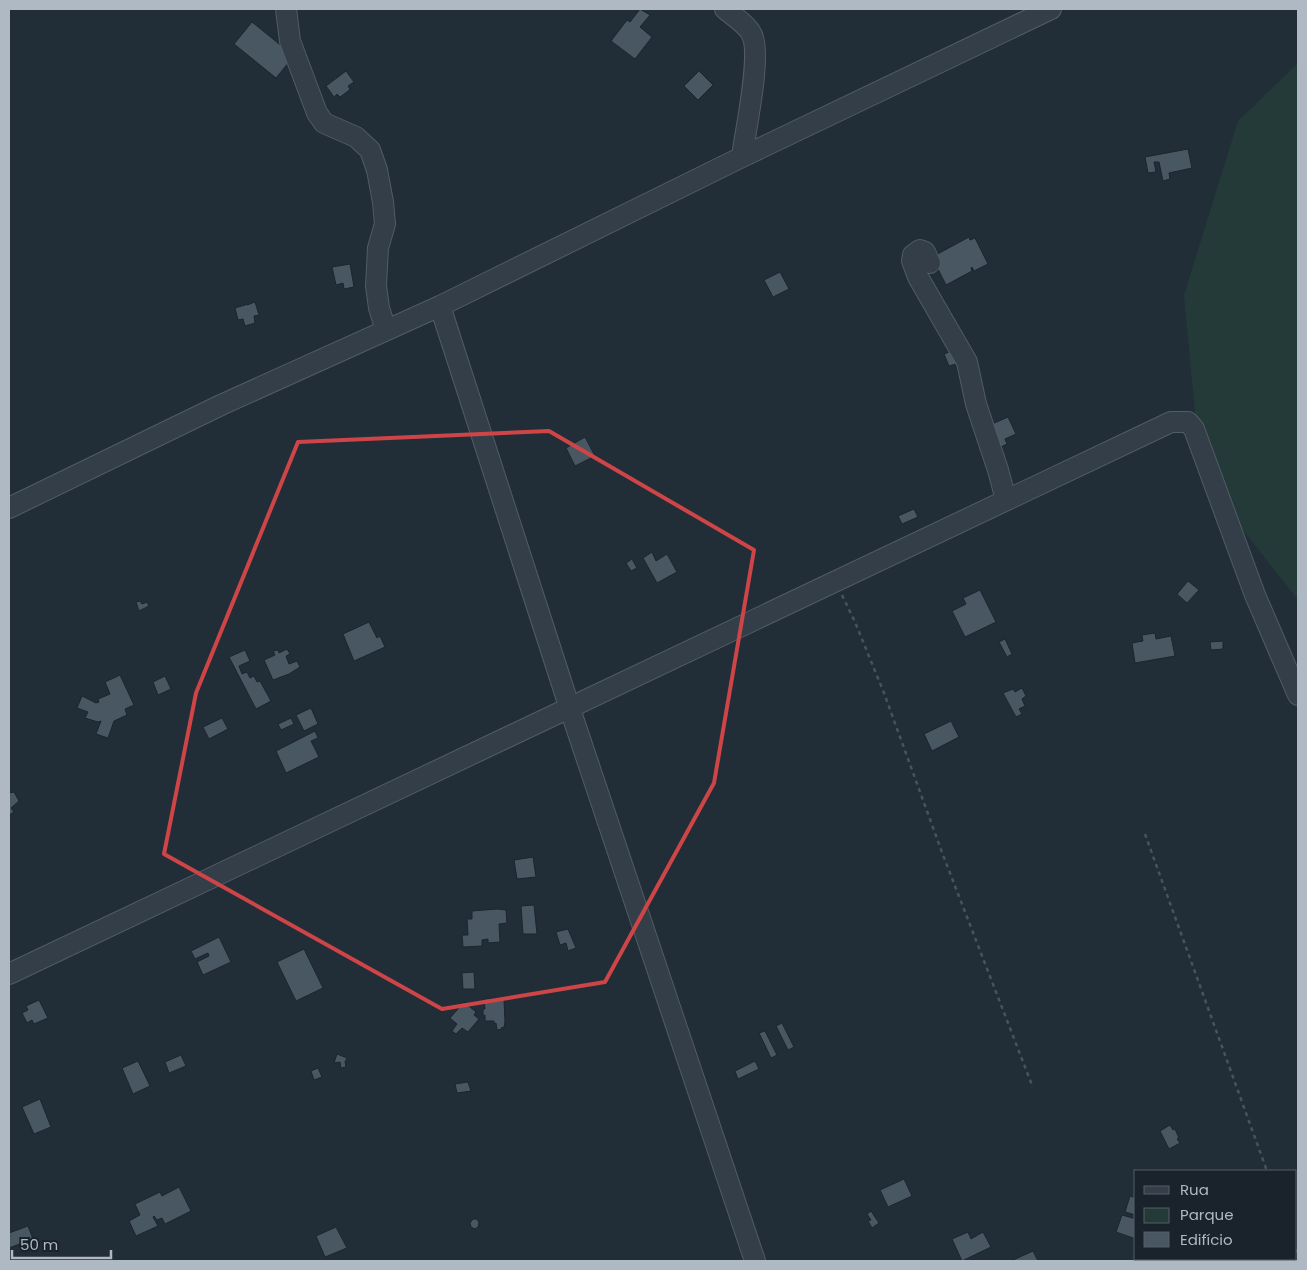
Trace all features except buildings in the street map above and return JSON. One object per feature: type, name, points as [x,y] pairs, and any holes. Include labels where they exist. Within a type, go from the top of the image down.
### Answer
[{"type":"street","points":[[286,9],[290,41],[317,113],[324,123],[356,137],[370,150],[377,170],[385,224],[378,248],[376,286],[379,308],[386,330]]},
{"type":"street","points":[[724,9],[752,33],[755,43],[755,72],[742,157]]},
{"type":"street","points":[[9,508],[221,405],[440,306],[742,157],[1051,9]]},
{"type":"street","points":[[930,263],[924,252],[920,250],[913,254],[912,261],[918,277],[966,362],[976,404],[1006,500]]},
{"type":"street","points":[[440,306],[570,709],[755,1261]]},
{"type":"street","points":[[9,974],[1171,422],[1188,422],[1194,429],[1256,595],[1298,695]]},
{"type":"path","points":[[832,582],[843,597],[855,622],[884,693],[943,855],[1032,1085]]},
{"type":"path","points":[[1145,834],[1267,1170]]},
{"type":"highlighted area","points":[[549,431],[754,550],[714,783],[605,982],[442,1009],[164,854],[196,693],[298,442]]},
{"type":"green space","points":[[1298,63],[1298,600],[1235,520],[1195,413],[1184,295],[1238,121]]}]
